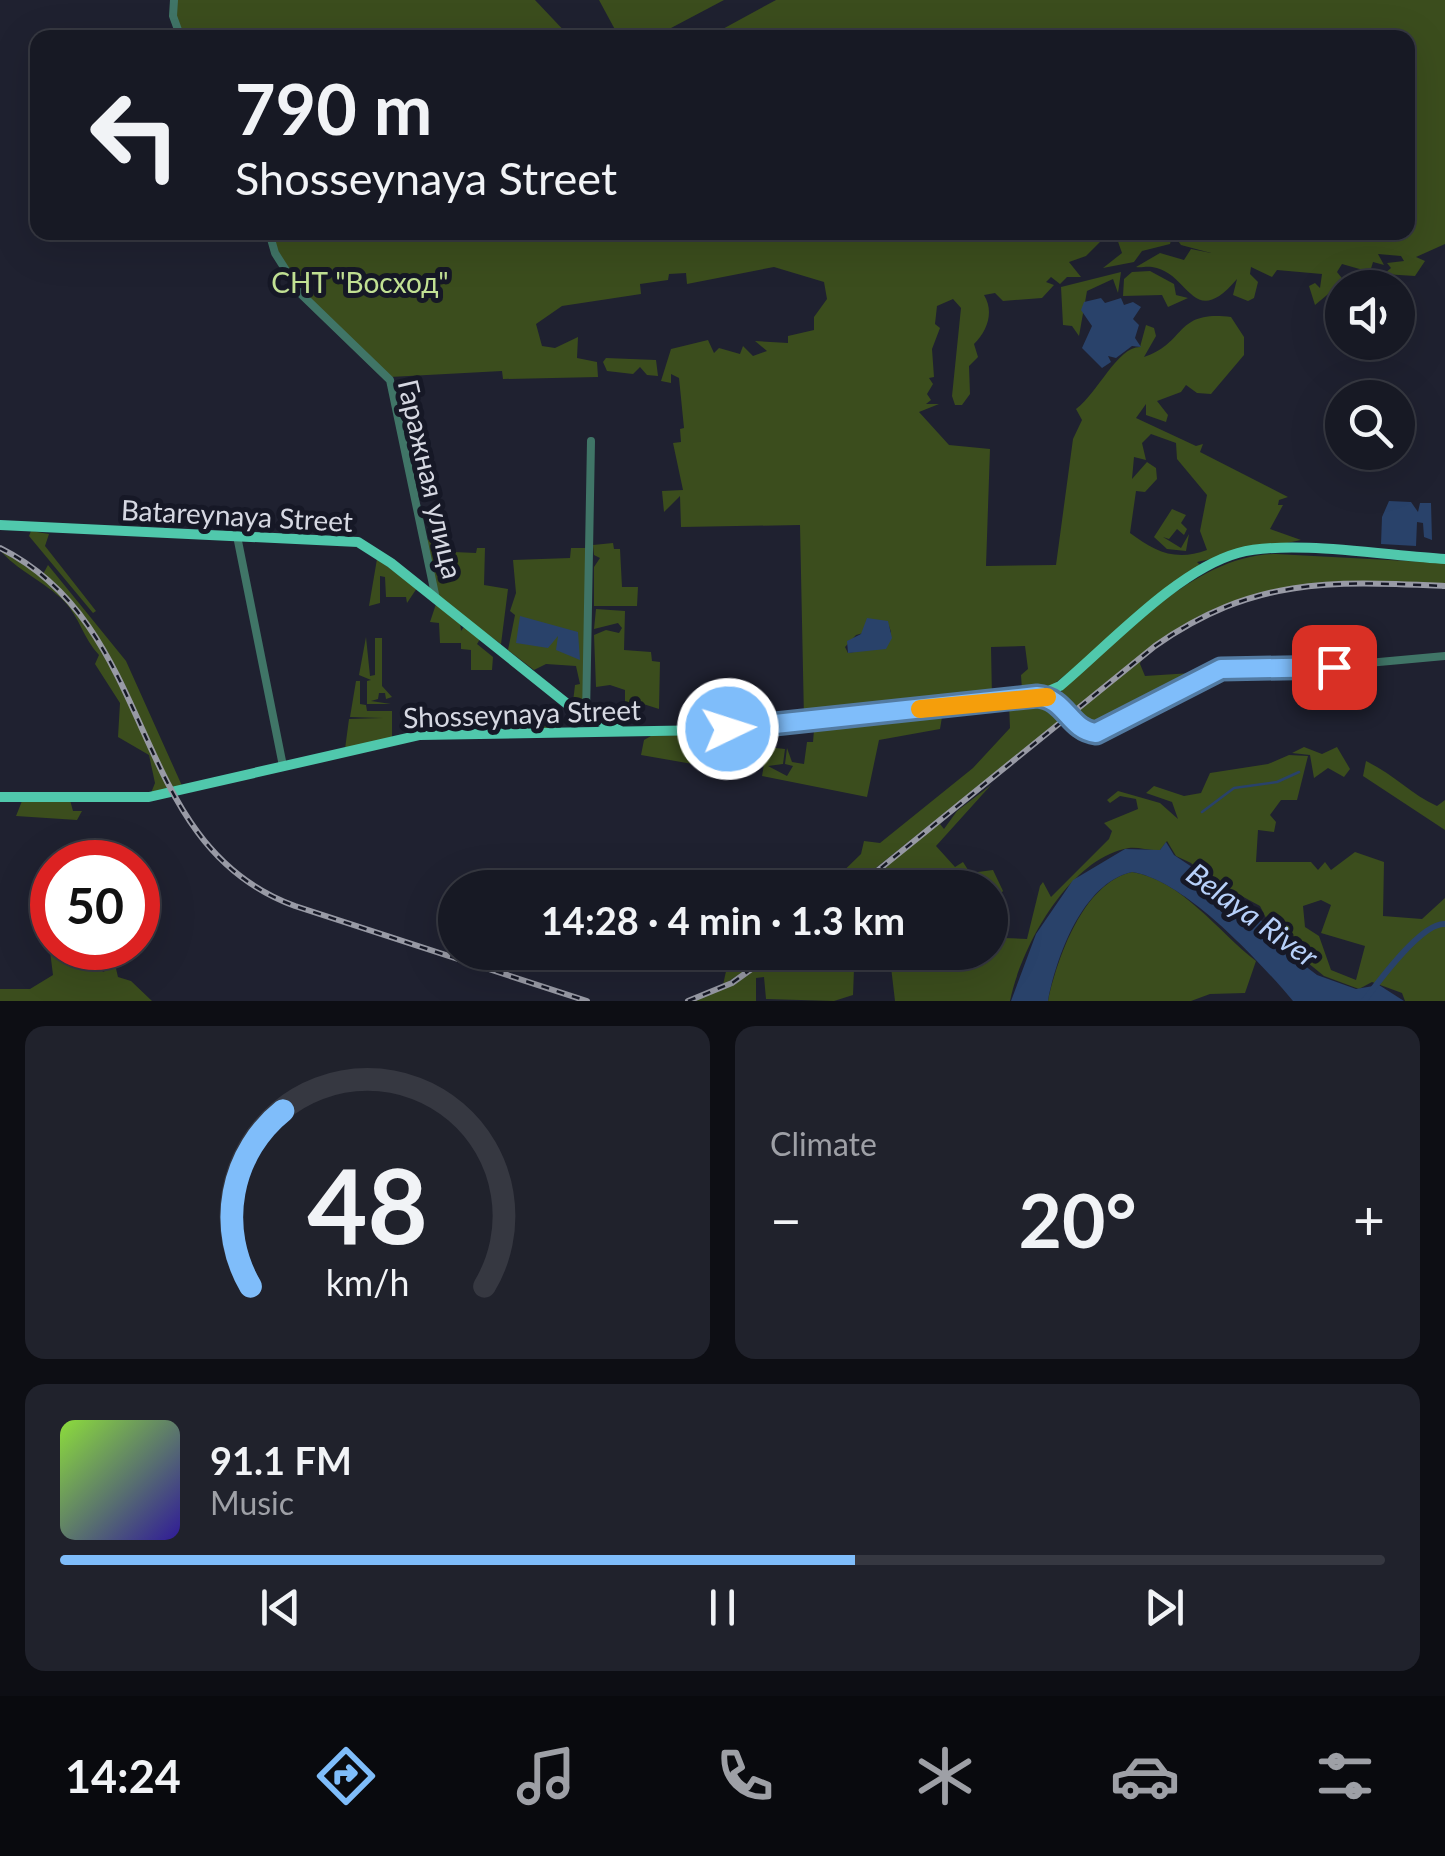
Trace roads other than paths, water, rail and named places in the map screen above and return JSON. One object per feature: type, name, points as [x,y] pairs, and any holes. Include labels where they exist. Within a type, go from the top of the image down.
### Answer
[{"type":"main road","name":"Batareynaya Street","points":[[0,525],[358,542],[586,717],[624,732]]},
{"type":"main road","points":[[1037,696],[1060,686],[1187,580],[1232,555],[1276,550],[1445,559]]},
{"type":"main road","name":"Shosseynaya Street","points":[[0,797],[149,798],[420,735],[768,726],[1037,696]]},
{"type":"main road","points":[[584,733],[586,717]]},
{"type":"street","points":[[174,0],[173,16],[178,30]]},
{"type":"street","name":"Гаражная улица","points":[[272,240],[275,252],[301,294],[390,380],[436,600]]},
{"type":"street","points":[[586,717],[590,698],[591,442]]},
{"type":"street","points":[[237,536],[282,766]]},
{"type":"street","name":"Shosseynaya Street","points":[[1037,696],[1060,702],[1078,726],[1097,733],[1228,668],[1291,670],[1445,656]]},
{"type":"street","points":[[1060,686],[1060,702]]},
{"type":"water","points":[[1101,298],[1105,303],[1121,298],[1124,305],[1133,302],[1141,307],[1133,319],[1139,325],[1135,338],[1141,347],[1132,346],[1116,358],[1108,356],[1111,362],[1102,368],[1082,348],[1092,326],[1081,310],[1084,302]]},
{"type":"water","points":[[1389,501],[1411,502],[1418,512],[1420,503],[1431,503],[1432,540],[1424,537],[1423,523],[1417,522],[1416,546],[1381,544],[1382,517]]},
{"type":"water","points":[[520,616],[578,632],[580,660],[556,650],[558,636],[548,648],[516,643]]},
{"type":"water","points":[[867,618],[888,621],[892,638],[886,649],[848,653],[847,641],[861,634]]},
{"type":"water","name":"Belaya River","points":[[1166,842],[1174,855],[1210,879],[1217,891],[1248,903],[1283,949],[1317,975],[1356,989],[1379,985],[1404,1001],[1293,1001],[1220,924],[1175,890],[1132,872],[1099,891],[1074,924],[1057,964],[1048,1001],[1011,1001],[1036,934],[1073,880],[1125,849],[1160,850]]},
{"type":"waterway","points":[[1202,812],[1234,788],[1277,782],[1299,772]]},
{"type":"waterway","points":[[1364,1001],[1413,942],[1435,926],[1445,924]]},
{"type":"railway","points":[[0,548],[52,584],[91,629],[170,787],[200,835],[240,876],[295,906],[587,1001]]},
{"type":"railway","points":[[878,870],[1155,646],[1191,623],[1260,595],[1294,588],[1365,584],[1445,586]]},
{"type":"railway","points":[[688,1001],[732,983],[750,970]]},
{"type":"park label","name":"СНТ \"Восход\"","points":[[360,282]]}]
